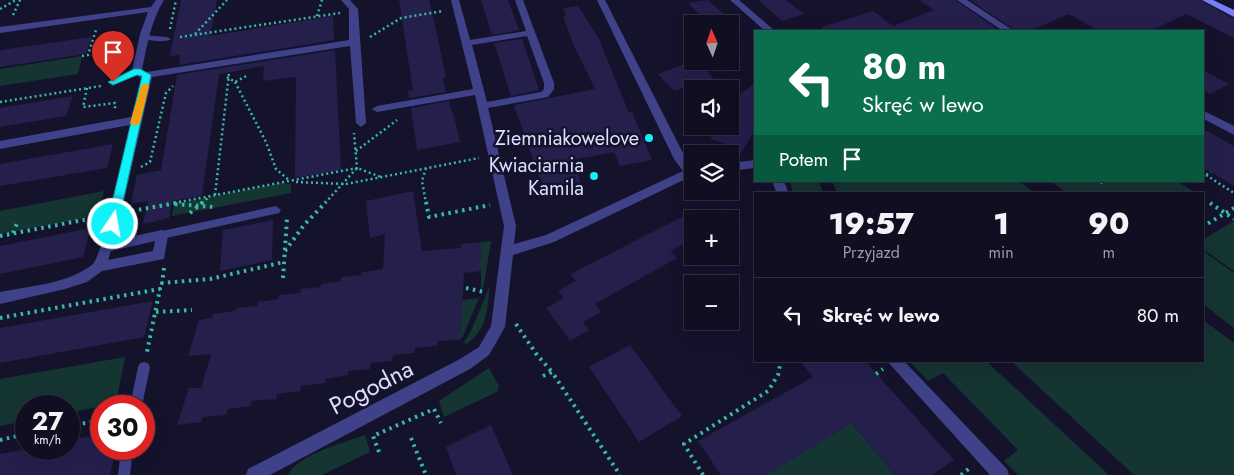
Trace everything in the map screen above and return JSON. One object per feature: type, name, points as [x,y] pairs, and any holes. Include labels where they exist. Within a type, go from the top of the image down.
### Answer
[{"type":"street","points":[[345,0],[353,11],[357,124]]},
{"type":"street","points":[[455,0],[508,212],[510,226],[508,251],[550,239],[684,174]]},
{"type":"street","points":[[483,106],[544,95],[549,89],[549,83],[519,0]]},
{"type":"street","points":[[601,0],[684,163]]},
{"type":"street","points":[[734,0],[769,30]]},
{"type":"street","points":[[961,0],[1007,30]]},
{"type":"street","points":[[1206,0],[1234,14]]},
{"type":"street","points":[[0,30],[157,4],[145,37],[136,120],[109,241],[99,268]]},
{"type":"street","points":[[466,43],[531,32]]},
{"type":"street","points":[[142,73],[231,62],[354,42]]},
{"type":"street","points":[[377,109],[479,91]]},
{"type":"street","points":[[1204,114],[1232,127]]},
{"type":"street","points":[[0,145],[136,120]]},
{"type":"street","points":[[739,166],[754,164]]},
{"type":"street","points":[[0,298],[65,284],[82,278],[99,268],[158,255],[162,235],[109,241]]},
{"type":"street","name":"Pogodna","points":[[254,475],[465,364],[484,351],[498,327],[508,251]]},
{"type":"street","points":[[895,362],[1001,475]]},
{"type":"lane","points":[[145,37],[167,39]]},
{"type":"lane","points":[[113,82],[142,73]]},
{"type":"lane","points":[[162,235],[276,210]]},
{"type":"lane","points":[[138,395],[144,368]]},
{"type":"lane","points":[[124,475],[126,460]]},
{"type":"path","points":[[0,9],[16,0]]},
{"type":"path","points":[[195,34],[227,0]]},
{"type":"path","points":[[317,16],[322,0]]},
{"type":"path","points":[[354,42],[375,35],[401,18],[448,10]]},
{"type":"path","points":[[167,39],[353,11]]},
{"type":"path","points":[[82,56],[88,55],[96,30]]},
{"type":"path","points":[[215,195],[231,62]]},
{"type":"path","points":[[235,82],[266,142],[276,170],[289,181],[340,184],[383,178],[482,157]]},
{"type":"path","points":[[0,102],[104,85]]},
{"type":"path","points":[[138,168],[150,162],[166,93],[173,86]]},
{"type":"path","points":[[283,278],[284,251],[340,184],[357,168],[357,124]]},
{"type":"path","points":[[0,236],[357,168],[383,178]]},
{"type":"path","points":[[426,168],[422,181],[429,217],[494,205]]},
{"type":"path","points":[[1204,174],[1211,172]]},
{"type":"path","points":[[1204,174],[1234,193]]},
{"type":"path","points":[[198,207],[210,196]]},
{"type":"path","points":[[1210,204],[1234,219]]},
{"type":"path","points":[[1204,226],[1234,208]]},
{"type":"path","points":[[13,233],[18,221]]},
{"type":"path","points":[[144,368],[165,265],[158,255]]},
{"type":"path","points":[[162,283],[210,279],[284,262]]},
{"type":"path","points":[[2,318],[160,288],[160,290]]},
{"type":"path","points":[[466,288],[484,292]]},
{"type":"path","points":[[156,312],[192,310]]},
{"type":"path","points":[[516,324],[537,355],[552,372],[620,475]]},
{"type":"path","points":[[703,475],[684,444],[768,391],[778,375],[781,362]]},
{"type":"path","points":[[543,376],[552,372]]},
{"type":"path","points":[[379,452],[373,436],[434,408],[441,423]]},
{"type":"path","points":[[0,440],[15,437]]},
{"type":"path","points":[[411,438],[426,475]]},
{"type":"green space","points":[[82,56],[78,74],[0,86],[0,69]]},
{"type":"green space","points":[[790,182],[819,182],[822,192],[793,192]]},
{"type":"green space","points":[[832,182],[1020,182],[1033,192],[837,192]]},
{"type":"green space","points":[[1052,182],[1179,182],[1194,192],[1065,192]]},
{"type":"green space","points":[[281,183],[291,184],[291,193],[172,216],[174,204]]},
{"type":"green space","points":[[104,191],[98,216],[0,234],[0,211]]},
{"type":"green space","points":[[1234,221],[1234,271],[1204,250],[1204,239]]},
{"type":"green space","points":[[491,241],[484,284],[481,291],[481,242]]},
{"type":"green space","points":[[1204,252],[1234,273],[1234,328],[1204,305]]},
{"type":"green space","points":[[490,285],[483,324],[474,338],[467,344],[464,342],[471,331]]},
{"type":"green space","points":[[479,298],[463,336],[460,339],[462,300]]},
{"type":"green space","points":[[1204,321],[1234,343],[1234,475],[1134,475],[1012,362],[1204,362]]},
{"type":"green space","points":[[125,357],[118,395],[90,395],[90,409],[80,411],[80,395],[15,395],[15,423],[0,426],[0,379]]},
{"type":"green space","points":[[987,362],[1109,475],[1018,475],[1004,461],[1018,450],[943,373],[928,381],[911,363]]},
{"type":"green space","points":[[489,368],[499,386],[497,392],[444,417],[439,401]]},
{"type":"green space","points":[[839,408],[895,475],[766,475]]},
{"type":"green space","points":[[365,435],[370,452],[322,475],[288,475],[301,461],[311,455]]},
{"type":"building","points":[[181,0],[217,0],[210,36],[333,16],[334,40],[179,65],[180,55],[170,56]]},
{"type":"building","points":[[399,0],[429,0],[446,78],[443,78],[446,92],[409,98],[408,91],[413,90]]},
{"type":"building","points":[[481,0],[508,0],[519,30],[492,35]]},
{"type":"building","points":[[708,0],[725,15],[700,15],[688,3]]},
{"type":"building","points":[[758,0],[786,0],[804,14],[782,21]]},
{"type":"building","points":[[919,0],[955,0],[999,30],[822,30],[822,27],[873,11],[893,26],[934,10]]},
{"type":"building","points":[[970,0],[1200,0],[1234,19],[1234,38],[1186,14],[1152,30],[1097,30],[1069,14],[1031,30],[1015,30]]},
{"type":"building","points":[[578,6],[599,39],[629,113],[632,112],[652,160],[620,166],[614,152],[573,160],[582,186],[545,194],[514,105],[595,89],[573,44],[563,16],[566,16],[563,8]]},
{"type":"building","points":[[92,37],[86,54],[0,67],[0,50]]},
{"type":"building","points":[[522,39],[539,90],[511,96],[494,43]]},
{"type":"building","points":[[335,50],[341,170],[295,178],[296,77],[263,81],[264,66],[219,74],[202,196],[172,201],[169,218],[143,224],[148,201],[131,204],[137,175],[161,170],[177,75]]},
{"type":"building","points":[[684,64],[684,70],[706,70],[714,79],[684,80],[684,88],[674,91],[658,74]]},
{"type":"building","points":[[1204,71],[1229,84],[1210,94],[1204,90]]},
{"type":"building","points":[[754,84],[754,132],[740,155],[739,145],[726,145],[710,139],[713,135],[739,135],[739,95]]},
{"type":"building","points":[[73,96],[66,116],[0,127],[0,108]]},
{"type":"building","points":[[449,101],[460,142],[417,150],[411,108]]},
{"type":"building","points":[[1204,129],[1234,146],[1234,186],[1204,168]]},
{"type":"building","points":[[113,144],[107,168],[0,186],[0,164]]},
{"type":"building","points":[[413,191],[422,251],[461,248],[461,244],[481,242],[481,271],[464,273],[460,340],[438,341],[437,346],[415,348],[414,353],[393,355],[392,361],[371,363],[370,369],[348,371],[348,375],[325,379],[325,383],[301,386],[300,391],[277,394],[276,399],[252,401],[251,406],[228,409],[226,415],[203,417],[201,422],[177,425],[189,388],[201,388],[211,354],[188,356],[199,320],[212,318],[213,314],[235,311],[236,308],[257,306],[258,302],[278,299],[279,295],[300,293],[301,289],[321,287],[321,284],[341,281],[341,277],[362,275],[362,272],[383,269],[385,234],[370,238],[366,201]]},
{"type":"building","points":[[684,216],[684,244],[671,251],[677,258],[595,304],[601,312],[583,322],[589,330],[570,341],[546,308],[564,298],[558,291],[576,281],[570,274]]},
{"type":"building","points":[[273,220],[272,260],[220,271],[223,230]]},
{"type":"building","points":[[91,228],[83,257],[0,274],[0,246]]},
{"type":"building","points":[[153,301],[144,337],[0,363],[0,328]]},
{"type":"building","points":[[630,345],[682,416],[639,442],[589,367]]},
{"type":"building","points":[[801,362],[866,362],[954,460],[932,475],[895,475],[852,423],[766,475],[721,475],[698,441],[813,377]]},
{"type":"building","points":[[491,425],[513,475],[456,475],[446,447]]},
{"type":"building","points":[[90,436],[90,460],[113,460],[110,475],[0,475],[0,454],[15,451],[15,460],[80,460],[80,438]]},
{"type":"slow traffic","points":[[135,123],[145,86]]},
{"type":"place","name":"Ziemniakowelove","points":[[649,138]]},
{"type":"place","name":"Kwiaciarnia Kamila","points":[[594,176]]},
{"type":"route","points":[[113,82],[137,71],[146,75],[147,78],[113,224]]}]
